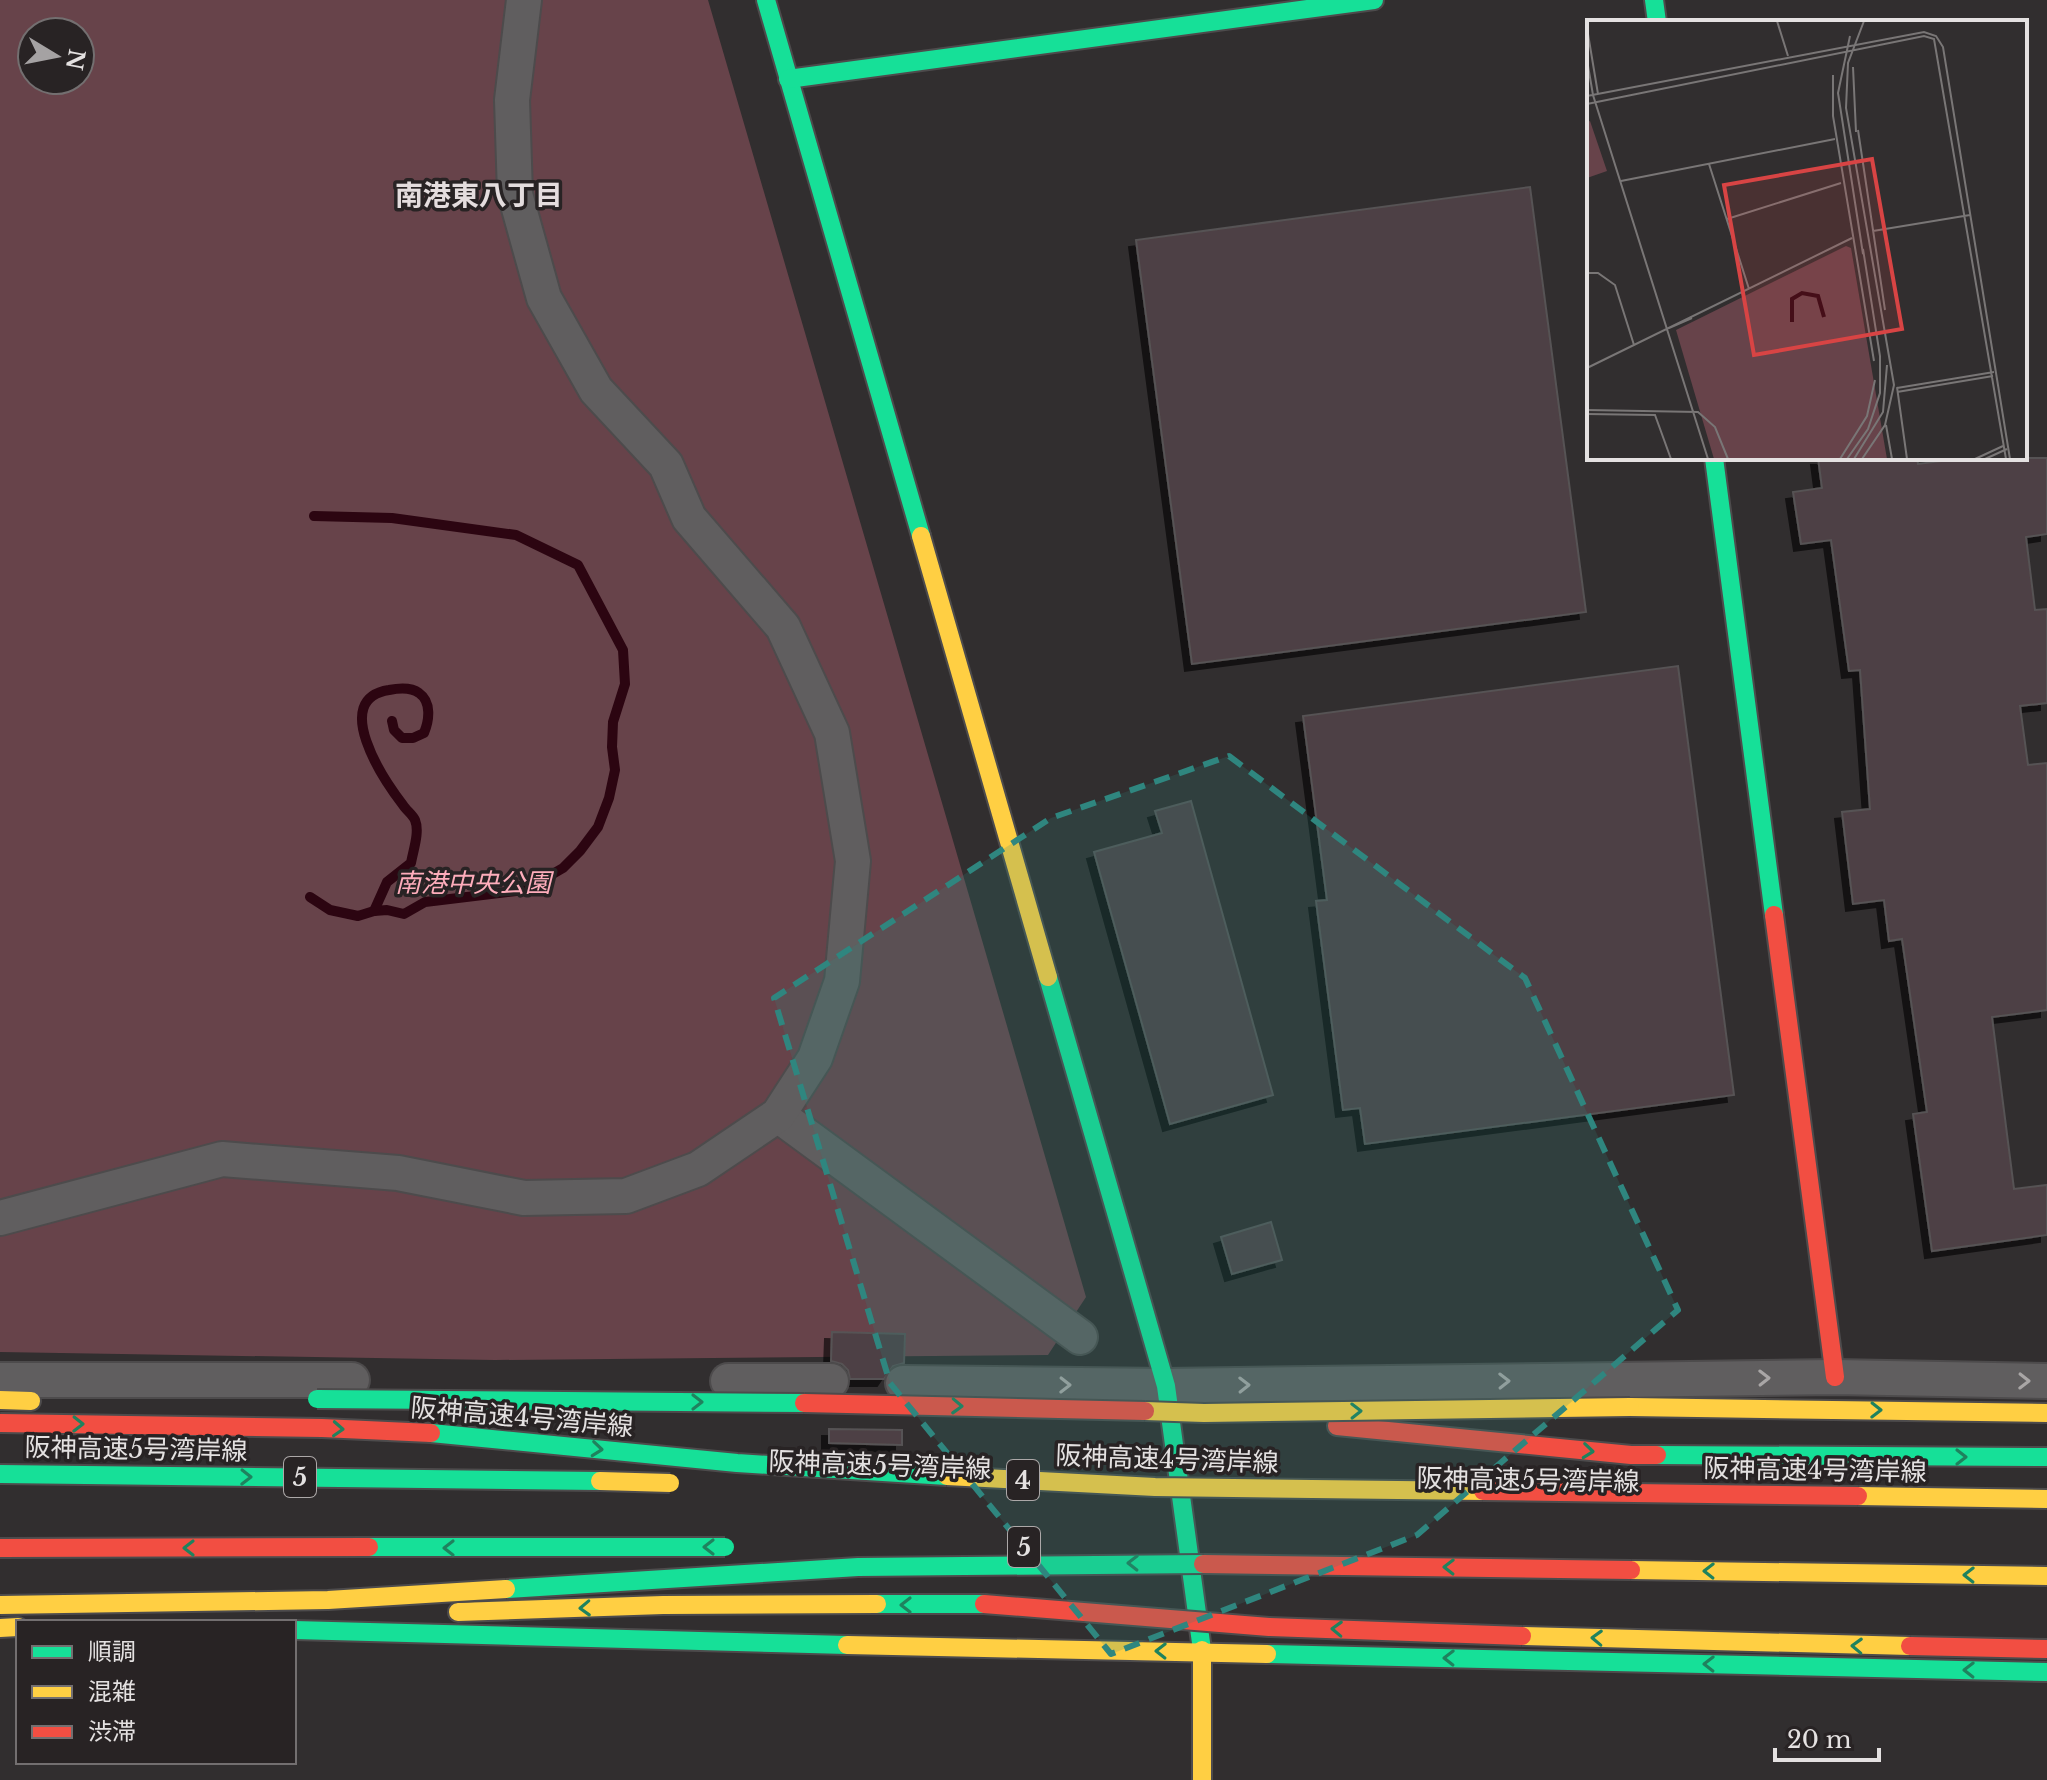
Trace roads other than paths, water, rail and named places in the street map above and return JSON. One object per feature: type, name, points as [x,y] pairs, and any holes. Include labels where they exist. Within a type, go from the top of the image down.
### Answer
[{"type":"main road","points":[[766,0],[1166,1386],[1202,1652],[1202,1780]]},
{"type":"main road","points":[[788,79],[1374,0]]},
{"type":"main road","points":[[1654,0],[1657,20]]},
{"type":"main road","points":[[1714,460],[1835,1377]]},
{"type":"main road","points":[[293,1399],[877,1404],[1204,1413],[1630,1407],[2047,1413]]},
{"type":"main road","points":[[0,1400],[38,1401]]},
{"type":"main road","points":[[1204,1413],[1631,1455],[2047,1457]]},
{"type":"main road","name":"阪神高速4号湾岸線","points":[[0,1423],[322,1428],[448,1434],[737,1463],[1155,1487],[2047,1499]]},
{"type":"main road","name":"阪神高速5号湾岸線","points":[[0,1474],[695,1484]]},
{"type":"main road","name":"阪神高速5号湾岸線","points":[[900,1492],[1154,1501],[2047,1514]]},
{"type":"main road","points":[[0,1548],[749,1547]]},
{"type":"main road","name":"5","points":[[1001,1547],[2047,1561]]},
{"type":"main road","points":[[0,1605],[328,1600],[858,1567],[1097,1563],[2047,1576]]},
{"type":"main road","points":[[1184,1598],[1215,1597]]},
{"type":"main road","points":[[441,1613],[663,1605],[984,1604],[1153,1599]]},
{"type":"main road","points":[[984,1604],[1269,1627],[2047,1649]]},
{"type":"main road","points":[[296,1621],[410,1615]]},
{"type":"main road","points":[[296,1630],[2047,1672]]},
{"type":"street","points":[[0,1218],[222,1159],[398,1173],[524,1198],[626,1196],[698,1169],[778,1115],[815,1058],[842,981],[853,861],[832,733],[783,627],[689,518],[666,465],[596,390],[544,298],[515,194],[512,100],[524,0]]},
{"type":"street","points":[[778,1115],[1080,1337]]},
{"type":"street","points":[[903,1383],[1166,1386],[1835,1377],[2047,1381]]},
{"type":"street","points":[[0,1380],[831,1381]]},
{"type":"waterway","points":[[310,897],[330,910],[358,916],[387,910],[404,914],[425,902],[525,890],[563,868],[598,827],[609,798],[615,770],[613,722],[625,684],[623,650],[578,565],[516,535],[392,518],[314,516]]},
{"type":"waterway","points":[[374,911],[387,882],[411,863],[417,830],[414,818],[374,760],[362,723],[363,708],[372,696],[401,688],[416,691],[426,701],[428,712],[424,733],[413,738],[402,738],[394,730],[392,721]]},
{"type":"district","name":"南港東八丁目","points":[[479,195]]},
{"type":"park label","name":"南港中央公園","points":[[473,883]]}]
